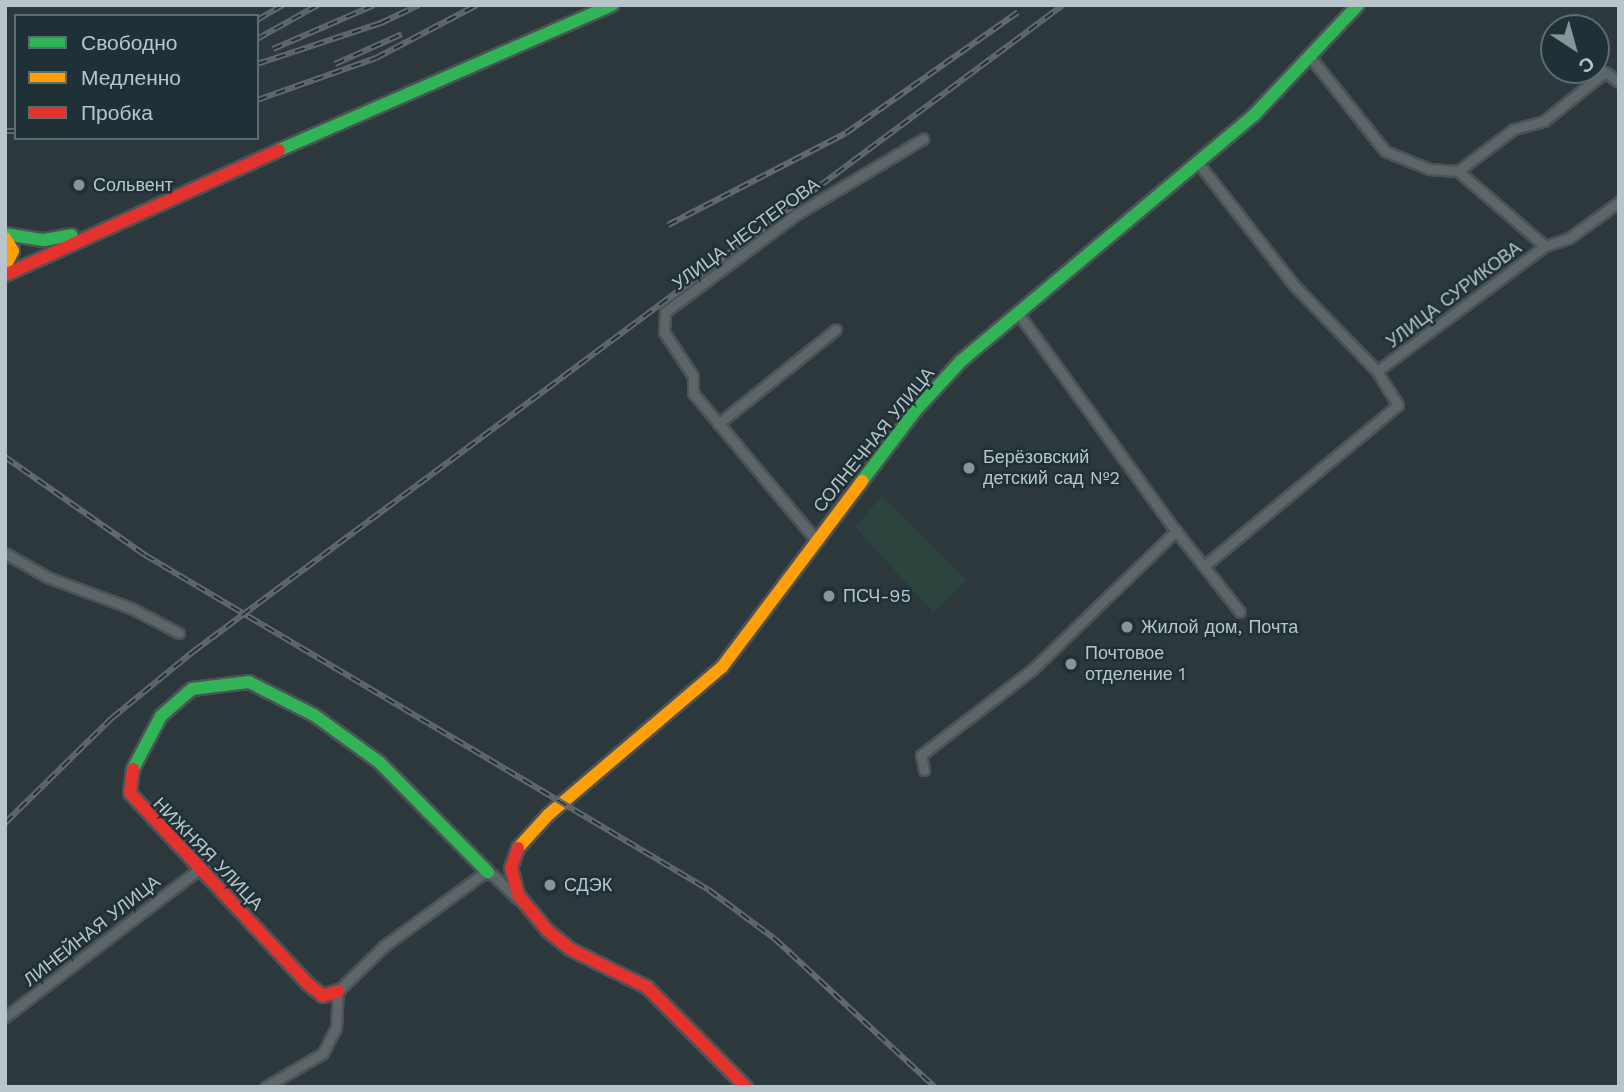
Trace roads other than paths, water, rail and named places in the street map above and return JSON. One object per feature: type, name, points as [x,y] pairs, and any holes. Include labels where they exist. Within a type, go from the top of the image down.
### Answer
[{"type":"main road","points":[[5,275],[118,220],[612,5]]},
{"type":"main road","name":"СОЛНЕЧНАЯ УЛИЦА","points":[[524,905],[512,868],[525,837],[722,667],[916,411],[961,361],[1199,163],[1311,58],[1358,5]]},
{"type":"main road","points":[[5,237],[44,240],[118,220]]},
{"type":"main road","points":[[5,237],[13,251],[5,267]]},
{"type":"main road","name":"НИЖНЯЯ УЛИЦА","points":[[338,991],[323,996],[307,984],[135,803],[128,785],[161,716],[184,697],[209,684],[248,682],[313,715],[379,762],[488,872]]},
{"type":"main road","points":[[524,905],[570,949],[648,987],[744,1086]]},
{"type":"street","points":[[1311,58],[1385,151],[1429,169],[1458,171],[1545,246]]},
{"type":"street","points":[[1458,171],[1514,129],[1544,121],[1605,72],[1619,82]]},
{"type":"street","name":"УЛИЦА НЕСТЕРОВА","points":[[816,540],[693,393],[693,376],[664,332],[665,312],[797,214],[923,139]]},
{"type":"street","points":[[1199,163],[1294,285],[1377,371]]},
{"type":"street","name":"УЛИЦА СУРИКОВА","points":[[1204,566],[1398,405],[1377,371],[1545,246],[1569,238],[1619,202]]},
{"type":"street","points":[[1018,313],[1176,531],[1240,612]]},
{"type":"street","points":[[718,424],[836,330]]},
{"type":"street","points":[[924,769],[921,755],[1033,669],[1176,531]]},
{"type":"street","points":[[5,553],[47,577],[131,608],[179,634]]},
{"type":"street","name":"ЛИНЕЙНАЯ УЛИЦА","points":[[5,1017],[199,869]]},
{"type":"street","points":[[268,1086],[314,1060],[329,1046],[336,1028],[338,991],[384,946],[488,872],[524,905]]},
{"type":"railway","points":[[259,19],[283,5]]},
{"type":"railway","points":[[259,38],[318,5]]},
{"type":"railway","points":[[273,49],[374,5]]},
{"type":"railway","points":[[259,63],[381,23],[419,5]]},
{"type":"railway","points":[[259,99],[376,58],[477,5]]},
{"type":"railway","points":[[5,823],[112,718],[194,651],[1063,5]]},
{"type":"railway","points":[[668,225],[846,133],[1018,12]]},
{"type":"railway","points":[[335,64],[402,34]]},
{"type":"railway","points":[[5,131],[14,131]]},
{"type":"railway","points":[[5,457],[145,555],[709,890],[775,939],[935,1087]]},
{"type":"place","name":"Сольвент","points":[[79,185]]},
{"type":"place","name":"Берёзовский детский сад №2","points":[[969,468]]},
{"type":"place","name":"ПСЧ-95","points":[[829,596]]},
{"type":"place","name":"Жилой дом, Почта","points":[[1127,627]]},
{"type":"place","name":"Почтовое отделение 1","points":[[1071,664]]},
{"type":"place","name":"СДЭК","points":[[550,885]]}]
